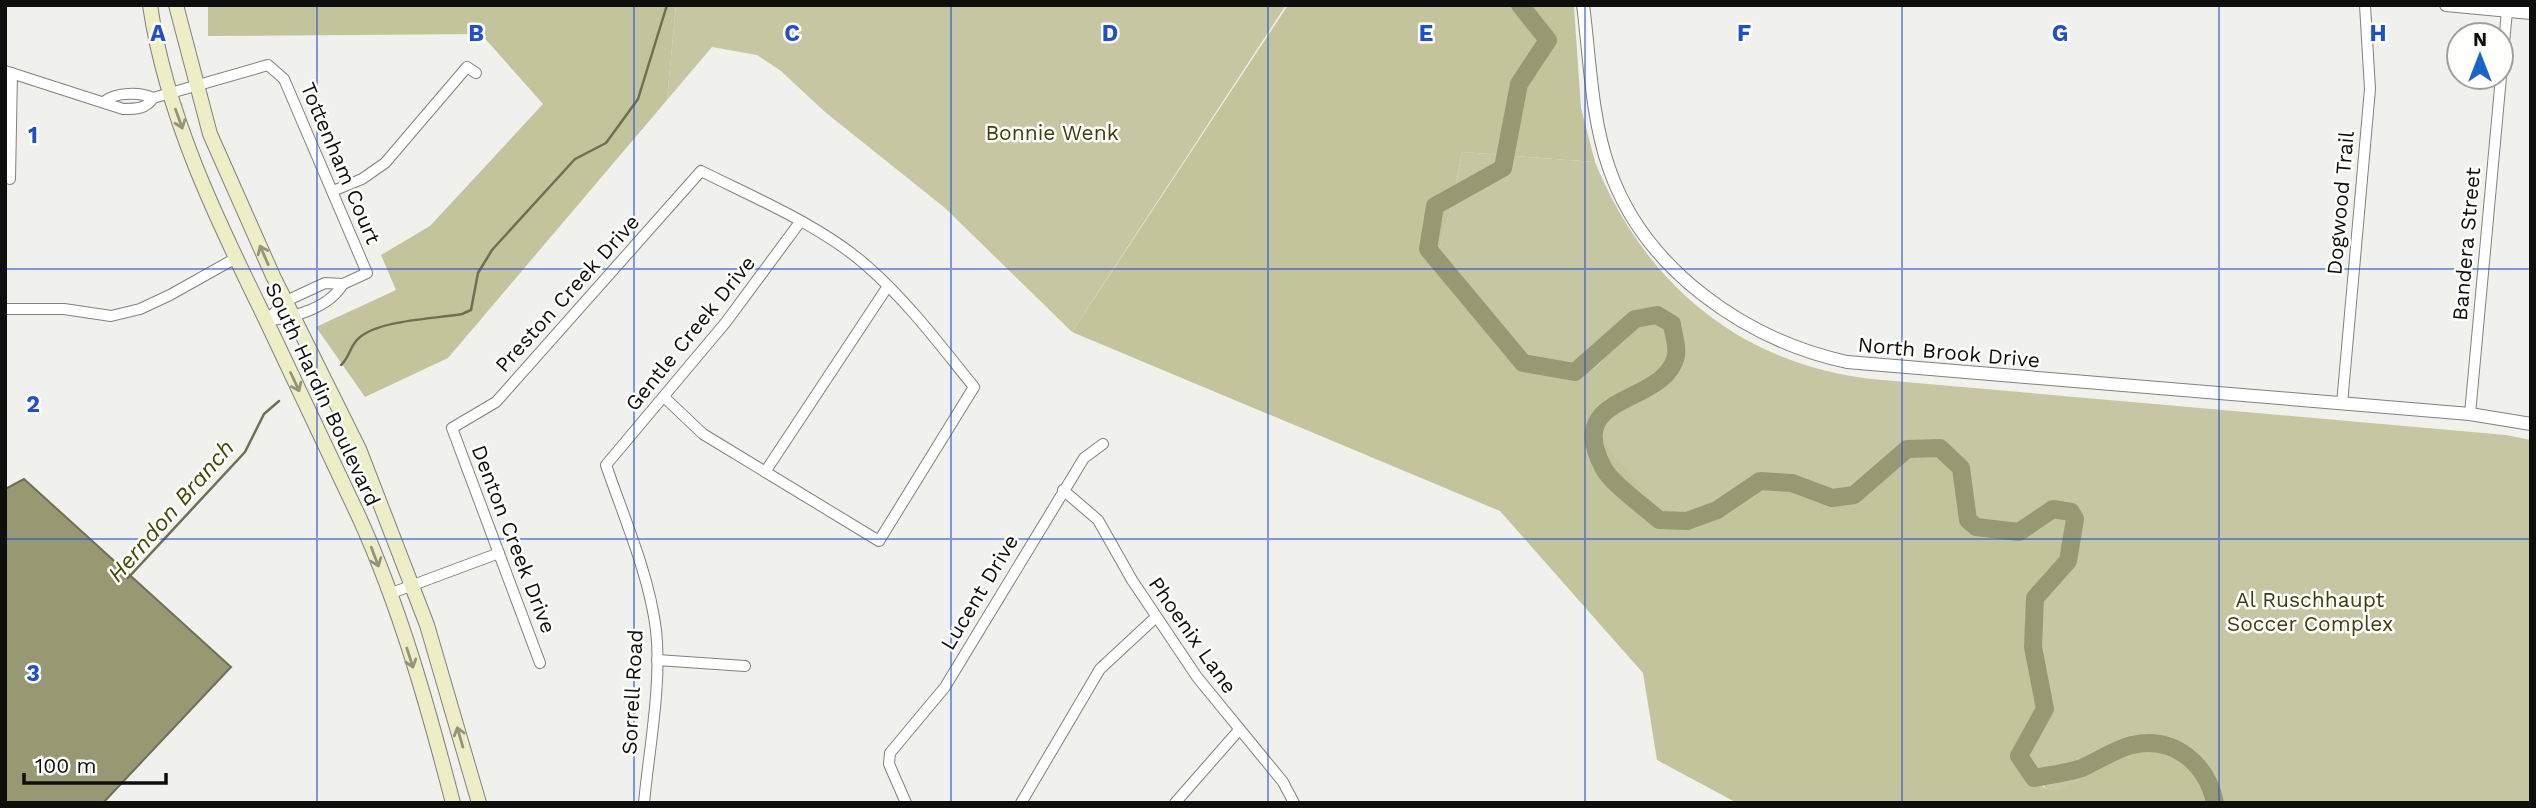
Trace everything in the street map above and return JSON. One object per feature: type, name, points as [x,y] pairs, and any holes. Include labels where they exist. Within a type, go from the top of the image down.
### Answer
[{"type":"main road","name":"South Hardin Boulevard","points":[[150,5],[170,93],[204,189],[360,521],[389,594],[435,733],[453,803]]},
{"type":"main road","name":"South Hardin Boulevard","points":[[176,5],[210,134],[286,302],[359,449],[412,585],[427,625],[479,803]]},
{"type":"street","name":"North Brook Drive","points":[[1583,5],[1602,143],[1621,196],[1660,254],[1684,278],[1753,330],[1793,348],[1847,362],[2470,414],[2531,424]]},
{"type":"street","name":"Dogwood Trail","points":[[2342,404],[2370,89],[2365,5]]},
{"type":"street","points":[[2446,5],[2531,13]]},
{"type":"street","name":"Bandera Street","points":[[2506,21],[2507,11]]},
{"type":"street","name":"Tottenham Court","points":[[196,85],[268,65],[284,79],[367,273],[342,284]]},
{"type":"street","points":[[333,191],[378,169],[467,67],[475,73]]},
{"type":"street","points":[[10,179],[9,72],[84,99],[105,101],[110,96],[145,94],[153,98],[196,85]]},
{"type":"street","name":"Bandera Street","points":[[2470,414],[2500,91]]},
{"type":"street","name":"Preston Creek Drive","points":[[452,428],[496,402],[701,170],[800,222]]},
{"type":"street","points":[[665,398],[703,434],[879,541],[974,387],[888,286],[865,264],[800,222]]},
{"type":"street","name":"Gentle Creek Drive","points":[[606,465],[665,398],[800,222]]},
{"type":"street","points":[[5,309],[64,309],[111,316],[170,295],[236,258]]},
{"type":"street","points":[[325,283],[342,284],[335,296],[294,317],[266,321],[286,302],[325,283]]},
{"type":"street","points":[[765,472],[888,286]]},
{"type":"street","name":"Denton Creek Drive","points":[[452,428],[540,663]]},
{"type":"street","name":"Lucent Drive","points":[[906,803],[888,761],[890,753],[945,687],[1063,490],[1088,453],[1103,444]]},
{"type":"street","name":"Sorrell Road","points":[[606,465],[651,599],[657,660],[644,803]]},
{"type":"street","name":"Phoenix Lane","points":[[1063,490],[1098,520],[1156,617],[1196,677],[1283,782],[1294,803]]},
{"type":"street","points":[[389,594],[499,553]]},
{"type":"street","points":[[1021,803],[1100,669],[1156,617]]},
{"type":"street","points":[[657,660],[746,666]]},
{"type":"street","points":[[1175,803],[1238,730]]},
{"type":"green space","name":"Bonnie Wenk","points":[[676,5],[1286,5],[1072,332],[945,208],[825,112],[781,71],[757,55],[712,47],[667,100]]},
{"type":"green space","name":"Al Ruschhaupt Soccer Complex","points":[[1462,152],[1595,162],[1616,206],[1641,245],[1669,280],[1702,310],[1739,335],[1779,356],[1823,370],[1871,379],[2506,435],[2531,440],[2531,803],[2212,803],[2217,797],[2147,744],[2059,792],[2045,788],[2019,750],[2042,707],[2032,609],[2064,576],[2025,536],[1974,522],[1969,505],[1972,483],[1919,444],[1833,506],[1757,478],[1710,510],[1671,523],[1595,433],[1604,414],[1670,375],[1673,338],[1659,322],[1641,320],[1594,369],[1536,361],[1510,348],[1492,332],[1475,303],[1437,256],[1453,199]]},
{"type":"shaded area","points":[[208,5],[676,5],[667,100],[448,358],[365,397],[316,327],[396,290],[381,255],[430,226],[543,104],[481,34],[208,36]]},
{"type":"shaded area","points":[[1288,5],[1574,7],[1581,108],[1595,162],[1462,152],[1453,199],[1437,256],[1475,303],[1492,332],[1510,348],[1536,361],[1594,369],[1641,320],[1659,321],[1673,338],[1670,375],[1604,414],[1595,432],[1671,523],[1710,510],[1757,478],[1833,506],[1919,444],[1964,461],[1974,522],[2025,536],[2062,519],[2078,540],[2064,576],[2032,609],[2042,707],[2019,750],[2044,788],[2059,791],[2147,744],[2181,754],[2217,797],[2212,803],[1737,803],[1657,760],[1643,673],[1500,511],[1072,332]]},
{"type":"shaded area","points":[[24,479],[231,667],[103,803],[5,803],[5,489]]},
{"type":"waterway","name":"Herndon Branch","points":[[341,365],[356,341],[379,327],[462,314],[471,310],[478,273],[492,250],[575,159],[606,143],[638,99],[667,5]]},
{"type":"waterway","points":[[1520,5],[1548,40],[1519,84],[1503,168],[1435,206],[1428,249],[1523,363],[1575,372],[1635,319],[1657,315],[1672,324],[1676,356],[1668,372],[1654,384],[1605,412],[1595,426],[1594,444],[1608,475],[1659,520],[1687,521],[1717,510],[1760,481],[1792,483],[1832,498],[1854,495],[1907,449],[1940,448],[1961,468],[1968,520],[1976,527],[2019,532],[2053,509],[2071,512],[2075,519],[2068,561],[2035,598],[2033,647],[2045,709],[2019,756],[2034,778],[2082,768],[2132,745],[2162,744],[2175,749],[2196,765],[2205,776],[2215,803]]},
{"type":"waterway","name":"Herndon Branch","points":[[128,578],[245,452],[264,414],[279,401]]}]
